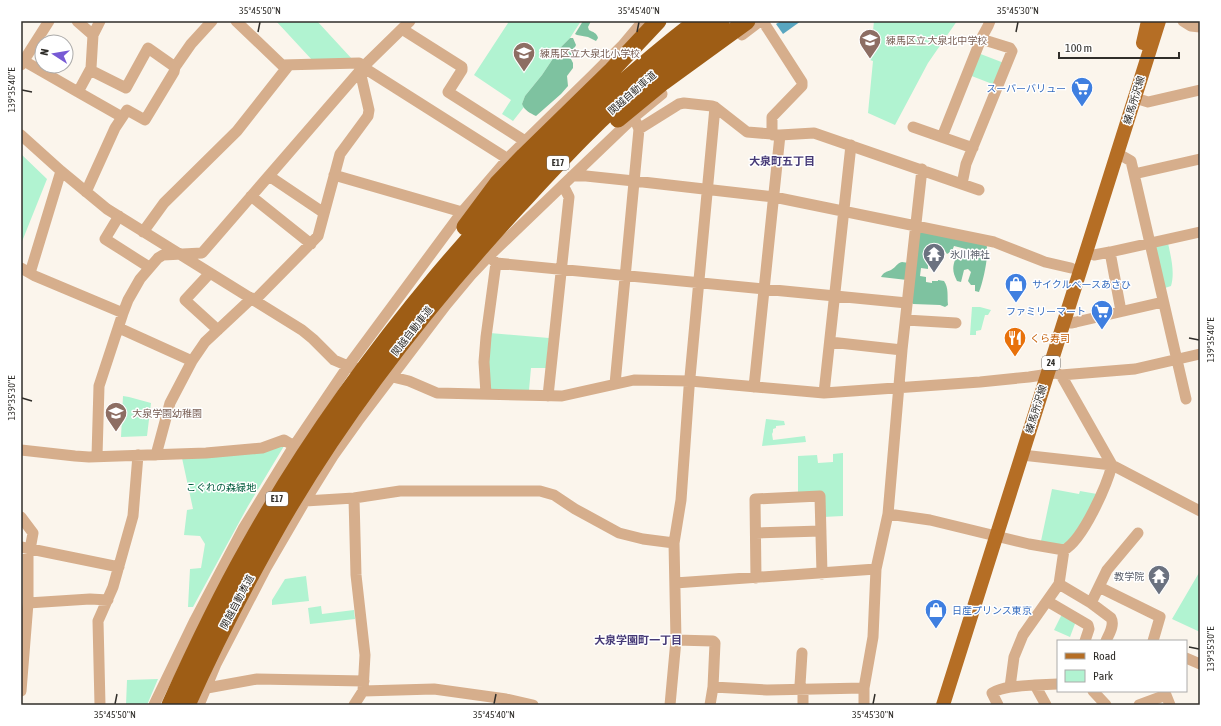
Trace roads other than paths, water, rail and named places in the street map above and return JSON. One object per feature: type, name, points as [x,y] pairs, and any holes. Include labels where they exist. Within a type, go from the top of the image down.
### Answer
[{"type":"highway","points":[[410,308],[457,236],[497,184],[612,70],[658,21]]},
{"type":"highway","name":"関越自動車道","points":[[170,705],[225,589],[271,508],[348,391],[410,308],[500,202],[558,142],[621,84],[697,21]]},
{"type":"highway","name":"関越自動車道","points":[[187,705],[222,629],[271,538],[299,491],[342,424],[416,325],[467,273],[543,180],[609,113],[644,81],[721,21]]},
{"type":"highway","points":[[467,273],[560,171],[663,82],[747,21]]},
{"type":"main road","name":"練馬所沢線","points":[[934,705],[1049,375],[1072,268],[1145,37],[1148,21]]},
{"type":"main road","name":"練馬所沢線","points":[[943,705],[992,536],[1022,456],[1049,375],[1159,21]]},
{"type":"street","points":[[49,21],[22,63],[122,117]]},
{"type":"street","points":[[77,21],[93,35]]},
{"type":"street","points":[[78,92],[90,70],[93,35],[100,21]]},
{"type":"street","points":[[86,192],[108,143],[127,110],[145,120],[175,67],[191,44],[212,21]]},
{"type":"street","points":[[159,455],[170,403],[192,361],[205,342],[253,299],[318,236],[340,154],[368,116],[369,110],[362,68],[359,63],[282,65],[236,21]]},
{"type":"street","points":[[154,705],[195,620],[243,529],[294,446],[348,366],[462,212],[525,141],[622,46],[643,21]]},
{"type":"street","points":[[942,138],[981,39],[990,21]]},
{"type":"street","points":[[1183,21],[1191,26],[1200,27]]},
{"type":"street","points":[[199,705],[216,664],[266,568],[305,501],[337,450],[446,305],[467,273],[493,260],[563,185],[634,117],[688,73],[762,22],[767,26],[803,84],[772,117],[776,135],[774,197],[763,289],[754,386]]},
{"type":"street","points":[[194,263],[362,68],[404,24],[462,67],[462,70],[448,92],[525,141]]},
{"type":"street","points":[[962,184],[966,164],[972,148],[1012,51],[1010,48],[981,39]]},
{"type":"street","points":[[90,70],[126,88],[148,48],[175,67]]},
{"type":"street","points":[[143,232],[164,203],[237,131],[290,65]]},
{"type":"street","points":[[362,68],[508,159]]},
{"type":"street","points":[[593,75],[634,117],[639,129],[615,384]]},
{"type":"street","points":[[1135,98],[1148,102],[1200,90]]},
{"type":"street","points":[[639,129],[681,103],[715,107],[747,132],[776,135],[814,133],[979,190]]},
{"type":"street","points":[[670,705],[676,640],[674,543],[681,500],[690,381],[715,107]]},
{"type":"street","points":[[913,127],[972,148]]},
{"type":"street","points":[[21,136],[107,209],[302,330],[334,360],[348,366],[409,381],[437,393],[562,396],[634,380],[690,381],[824,393],[1135,369],[1200,354]]},
{"type":"street","points":[[824,393],[851,145]]},
{"type":"street","points":[[1117,153],[1131,161],[1186,399]]},
{"type":"street","points":[[1134,174],[1200,159]]},
{"type":"street","points":[[864,705],[864,688],[872,639],[876,569],[888,514],[902,350],[922,170]]},
{"type":"street","points":[[61,171],[26,270],[123,313]]},
{"type":"street","points":[[334,175],[462,212]]},
{"type":"street","points":[[269,176],[324,212]]},
{"type":"street","points":[[572,176],[586,176],[774,197],[994,242],[1045,262],[1072,268]]},
{"type":"street","points":[[548,396],[569,197],[563,185]]},
{"type":"street","points":[[251,196],[311,244]]},
{"type":"street","points":[[119,216],[105,239],[149,267]]},
{"type":"street","points":[[1086,253],[1094,255],[1200,232]]},
{"type":"street","points":[[97,456],[99,386],[123,313],[128,300],[140,279],[167,246]]},
{"type":"street","points":[[1110,252],[1121,311]]},
{"type":"street","points":[[158,258],[163,255],[202,253]]},
{"type":"street","points":[[493,260],[561,269],[907,303]]},
{"type":"street","points":[[486,394],[484,362],[493,260]]},
{"type":"street","points":[[210,273],[185,300],[218,330]]},
{"type":"street","points":[[1065,321],[1071,323],[1164,302]]},
{"type":"street","points":[[906,320],[956,323]]},
{"type":"street","points":[[119,328],[192,361]]},
{"type":"street","points":[[830,342],[902,350]]},
{"type":"street","points":[[1049,375],[1112,464]]},
{"type":"street","points":[[21,450],[75,456],[97,456],[206,453],[262,448],[284,440],[294,446]]},
{"type":"street","points":[[100,705],[98,621],[108,600],[119,568],[133,516],[138,455]]},
{"type":"street","points":[[1022,456],[1112,464],[1200,511]]},
{"type":"street","points":[[1010,687],[1014,657],[1023,635],[1058,584],[1064,550],[1074,541],[1096,506],[1112,464]]},
{"type":"street","points":[[305,501],[354,498],[400,491],[540,491],[554,494],[575,509],[619,533],[643,539],[674,543]]},
{"type":"street","points":[[756,578],[755,499],[820,496],[822,574]]},
{"type":"street","points":[[354,498],[356,575],[365,654],[364,686],[354,705]]},
{"type":"street","points":[[888,514],[930,520],[992,536],[1064,550]]},
{"type":"street","points":[[21,517],[33,533],[25,548]]},
{"type":"street","points":[[756,533],[821,531]]},
{"type":"street","points":[[1091,603],[1107,570],[1138,533]]},
{"type":"street","points":[[25,548],[119,568]]},
{"type":"street","points":[[21,691],[28,603],[28,552],[25,548]]},
{"type":"street","points":[[675,583],[822,574],[876,569]]},
{"type":"street","points":[[1058,584],[1091,603],[1112,620],[1106,640]]},
{"type":"street","points":[[1099,587],[1160,617],[1153,640]]},
{"type":"street","points":[[28,603],[90,599],[108,600]]},
{"type":"street","points":[[1047,601],[1088,625],[1089,629],[1084,640]]},
{"type":"street","points":[[195,620],[230,638]]},
{"type":"street","points":[[676,640],[714,641],[713,686],[710,705]]},
{"type":"street","points":[[802,653],[800,685],[803,692],[802,705]]},
{"type":"street","points":[[1187,658],[1200,664]]},
{"type":"street","points":[[207,688],[257,679],[434,689],[506,698],[533,705]]},
{"type":"street","points":[[998,705],[992,693],[997,690],[1010,687],[1057,684]]},
{"type":"street","points":[[1035,685],[1046,705]]},
{"type":"street","points":[[713,686],[767,690],[864,688]]},
{"type":"street","points":[[1094,692],[1106,705]]},
{"type":"street","points":[[1139,705],[1168,699]]},
{"type":"water","points":[[781,21],[801,21],[783,34],[776,24]]},
{"type":"place","name":"練馬区立 大泉北中学校","points":[[870,60]]},
{"type":"place","name":"練馬区立大泉北小学校","points":[[524,72]]},
{"type":"place","name":"スーパーバリュー","points":[[1082,108]]},
{"type":"place","name":"氷川神社","points":[[934,274]]},
{"type":"place","name":"サイクルベースあさひ","points":[[1016,304]]},
{"type":"place","name":"ファミリーマート","points":[[1102,330]]},
{"type":"place","name":"くら寿司","points":[[1015,358]]},
{"type":"place","name":"大泉学園幼稚園","points":[[116,432]]},
{"type":"place","name":"教学院","points":[[1159,596]]},
{"type":"place","name":"日産プリンス東京","points":[[936,630]]},
{"type":"district","name":"大泉町五丁目","points":[[782,161]]},
{"type":"district","name":"大泉学園町一丁目","points":[[638,640]]},
{"type":"park label","name":"こぐれの森緑地","points":[[221,487]]}]
